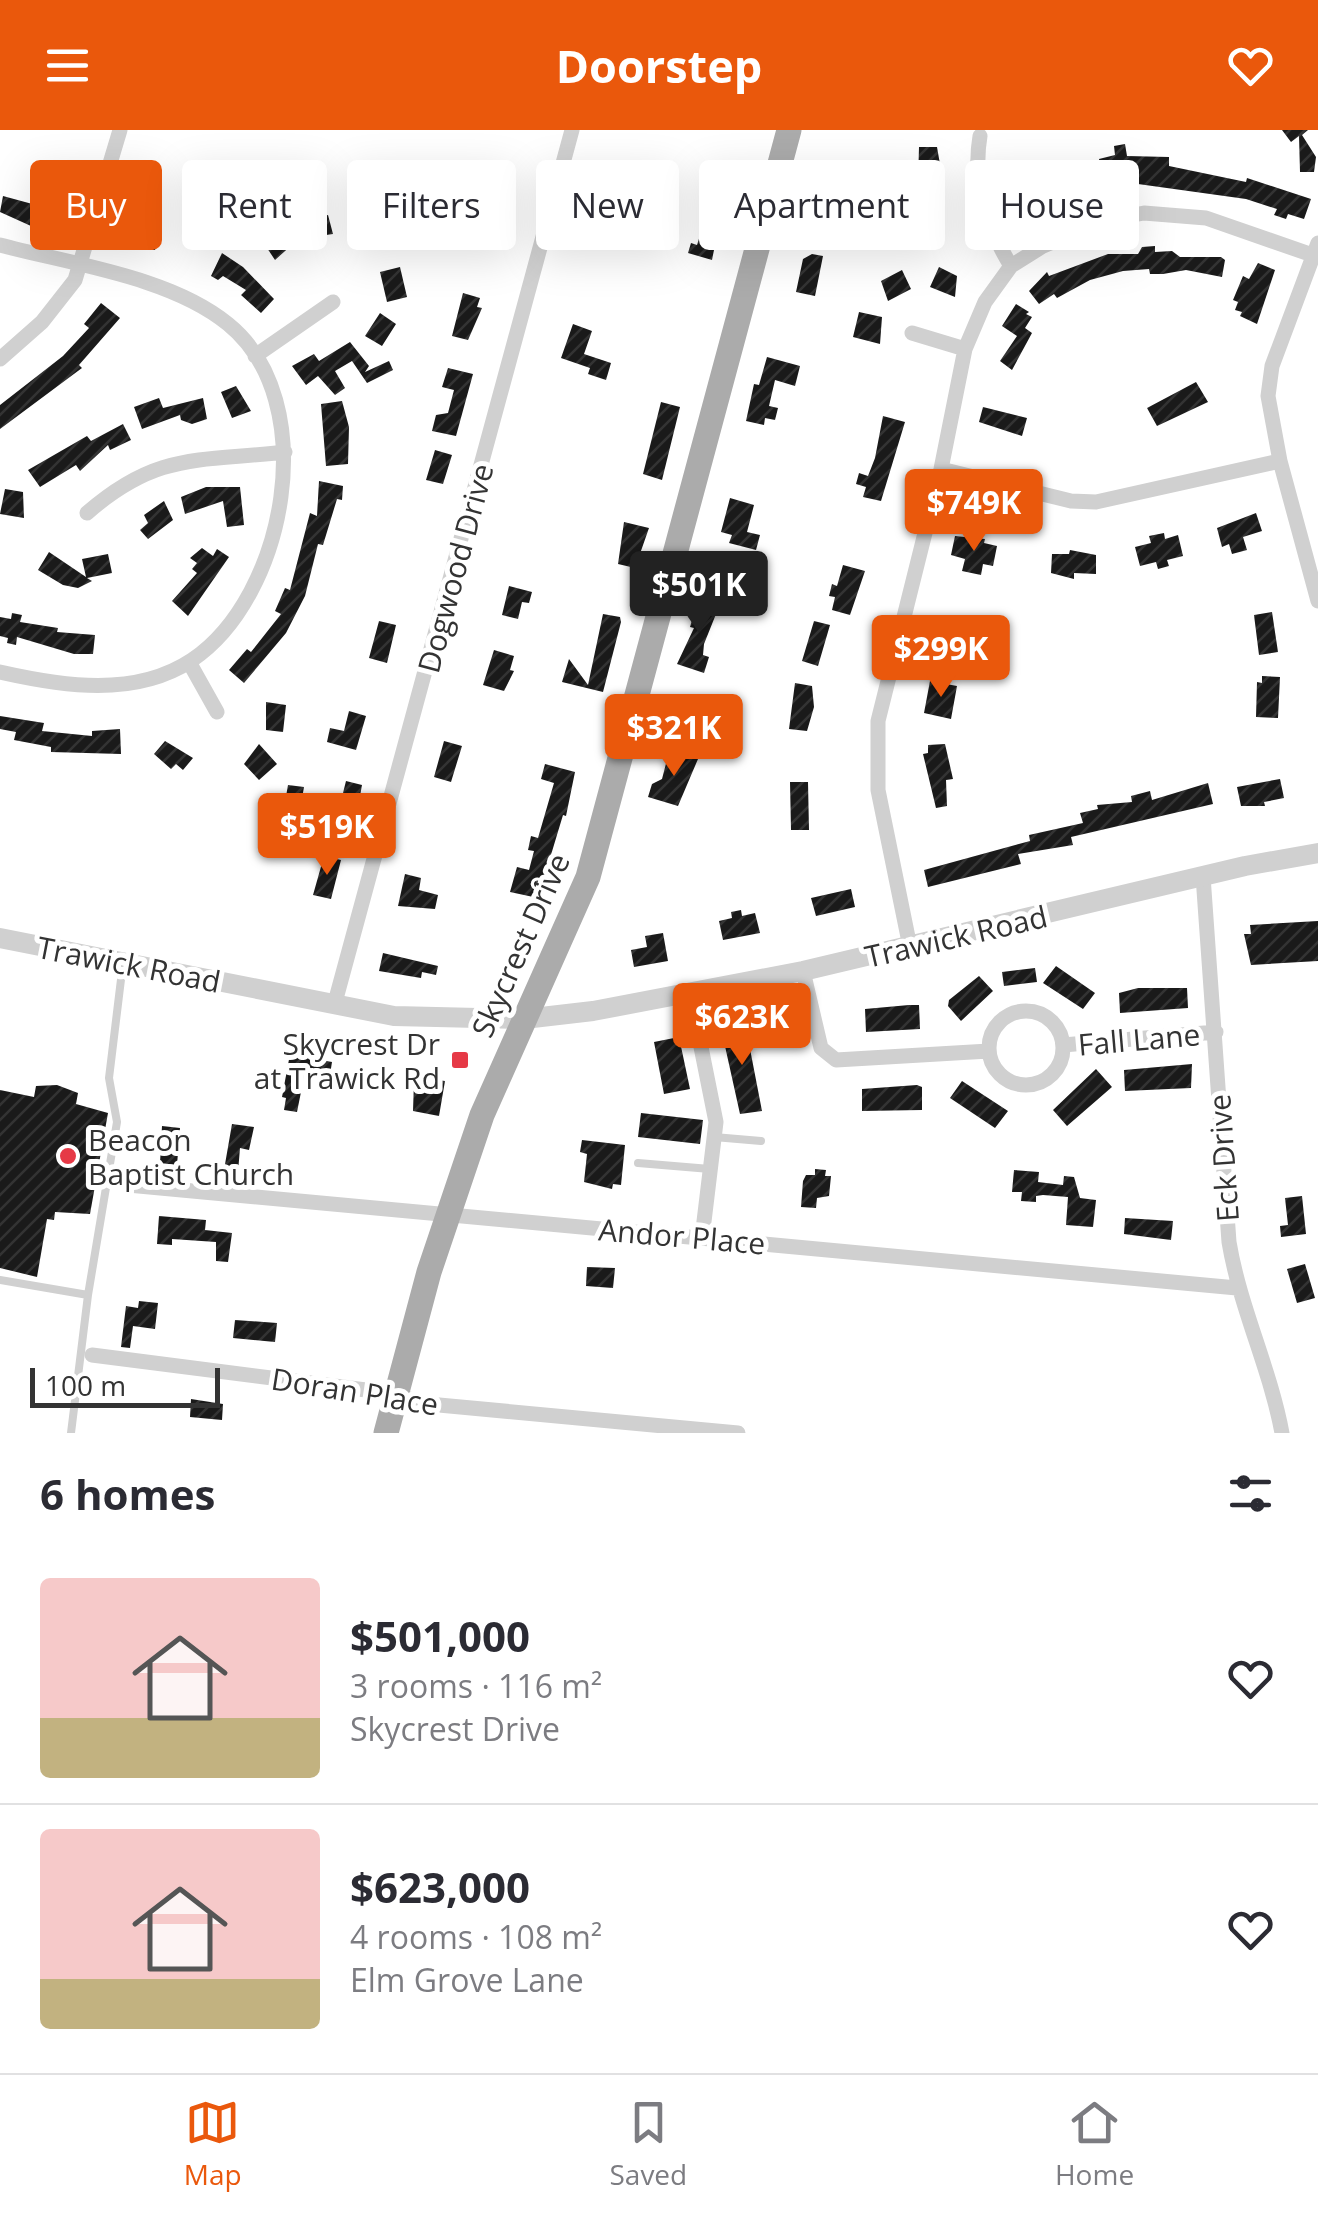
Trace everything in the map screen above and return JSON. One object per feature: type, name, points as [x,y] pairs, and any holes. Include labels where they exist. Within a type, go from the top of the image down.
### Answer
[{"type":"main road","name":"Skycrest Drive","points":[[386,1433],[447,1216],[482,1115],[556,957],[592,865],[789,130]]},
{"type":"street","points":[[0,359],[42,322],[81,266],[120,130]]},
{"type":"street","name":"Dogwood Drive","points":[[334,1006],[572,130]]},
{"type":"street","points":[[980,136],[977,155],[983,204],[996,242],[1012,266]]},
{"type":"street","points":[[910,947],[886,844],[874,752],[882,698],[941,469],[966,349],[985,302],[1012,266],[1043,246],[1102,221],[1144,213],[1206,218],[1316,252],[1272,366],[1268,396],[1280,461],[1318,601]]},
{"type":"street","points":[[0,245],[178,292],[231,326],[256,356],[282,422],[285,452],[276,520],[253,590],[230,626],[189,662],[110,686],[70,686],[0,672]]},
{"type":"street","points":[[256,356],[333,302]]},
{"type":"street","points":[[912,333],[966,349]]},
{"type":"street","points":[[86,513],[162,466],[229,453],[285,452]]},
{"type":"street","points":[[941,469],[1071,501],[1096,502],[1280,461]]},
{"type":"street","points":[[189,662],[217,712]]},
{"type":"street","name":"Trawick Road","points":[[0,938],[334,1006],[420,1018],[524,1019],[803,971],[1204,876],[1318,853]]},
{"type":"street","name":"Eck Drive","points":[[1204,876],[1222,1156],[1237,1288],[1275,1392],[1282,1433]]},
{"type":"street","points":[[803,971],[820,1048],[836,1060],[989,1051]]},
{"type":"street","points":[[690,992],[716,1122],[702,1238]]},
{"type":"street","name":"Fall Lane","points":[[1022,1011],[1049,1018],[1058,1029],[1063,1046],[1058,1068],[1032,1084],[1004,1077],[989,1051],[998,1024],[1022,1011]]},
{"type":"street","name":"Fall Lane","points":[[1063,1046],[1216,1032]]},
{"type":"street","name":"Andor Place","points":[[128,1184],[1237,1288]]},
{"type":"street","name":"Doran Place","points":[[92,1355],[439,1405],[738,1433]]},
{"type":"lane","points":[[70,1433],[117,1122],[109,1078],[123,963]]},
{"type":"lane","points":[[714,1137],[760,1141]]},
{"type":"lane","points":[[638,1163],[710,1169]]},
{"type":"lane","points":[[0,1280],[88,1295]]},
{"type":"building","points":[[1282,130],[1308,130],[1302,135],[1316,157],[1314,172],[1300,172],[1299,136],[1291,142]]},
{"type":"building","points":[[1125,144],[1127,156],[1169,157],[1169,166],[1246,182],[1247,178],[1311,199],[1304,219],[1288,214],[1286,219],[1274,215],[1277,209],[1246,199],[1139,184],[1139,160],[1099,160],[1115,155],[1114,146]]},
{"type":"building","points":[[919,147],[937,147],[939,160],[919,160]]},
{"type":"building","points":[[3,196],[30,203],[30,226],[0,212]]},
{"type":"building","points":[[328,215],[333,234],[327,235]]},
{"type":"building","points":[[699,239],[699,250],[714,250],[712,260],[688,253],[691,243],[697,245]]},
{"type":"building","points":[[1155,246],[1155,252],[1172,251],[1180,257],[1221,257],[1225,260],[1222,277],[1186,270],[1163,274],[1150,274],[1149,269],[1123,271],[1090,280],[1057,298],[1054,294],[1039,304],[1029,291],[1047,272],[1049,276],[1108,254],[1138,254],[1142,247]]},
{"type":"building","points":[[268,250],[286,250],[275,260]]},
{"type":"building","points":[[222,253],[243,267],[274,299],[261,313],[241,295],[246,290],[223,276],[218,280],[211,276]]},
{"type":"building","points":[[812,254],[823,256],[815,296],[796,292],[803,259]]},
{"type":"building","points":[[1258,263],[1275,270],[1257,324],[1240,316],[1242,312],[1235,310],[1238,302],[1233,300],[1243,276],[1249,279]]},
{"type":"building","points":[[400,267],[407,297],[387,302],[380,272]]},
{"type":"building","points":[[939,267],[957,276],[955,297],[930,287]]},
{"type":"building","points":[[902,270],[911,289],[888,301],[881,281]]},
{"type":"building","points":[[463,293],[480,298],[477,307],[482,308],[468,340],[452,336]]},
{"type":"building","points":[[101,303],[120,318],[79,365],[82,368],[0,429],[0,405],[63,356],[89,328],[84,324]]},
{"type":"building","points":[[1016,304],[1032,317],[1025,328],[1032,333],[1012,370],[1000,361],[1017,336],[1002,326]]},
{"type":"building","points":[[859,312],[882,317],[880,344],[853,337]]},
{"type":"building","points":[[380,313],[396,324],[382,346],[365,336]]},
{"type":"building","points":[[573,324],[592,331],[584,354],[611,363],[606,380],[588,374],[590,368],[561,358]]},
{"type":"building","points":[[350,342],[369,366],[365,372],[389,361],[393,370],[367,383],[352,361],[335,371],[345,388],[335,395],[318,376],[306,385],[292,366],[314,354],[319,361]]},
{"type":"building","points":[[767,357],[800,366],[795,386],[775,380],[769,406],[778,408],[775,420],[765,418],[764,425],[746,421],[754,384],[759,385]]},
{"type":"building","points":[[448,368],[473,374],[456,436],[432,431],[436,415],[448,413],[454,390],[442,387]]},
{"type":"building","points":[[1196,382],[1208,402],[1157,426],[1147,408]]},
{"type":"building","points":[[236,386],[251,411],[232,418],[221,392]]},
{"type":"building","points":[[159,398],[163,408],[203,398],[207,419],[192,424],[181,420],[180,415],[142,429],[134,407]]},
{"type":"building","points":[[342,401],[349,427],[348,464],[326,466],[321,404]]},
{"type":"building","points":[[661,402],[680,407],[662,480],[643,474]]},
{"type":"building","points":[[983,407],[1027,418],[1022,436],[979,422]]},
{"type":"building","points":[[883,416],[905,422],[881,501],[863,497],[866,487],[856,484],[859,473],[868,476]]},
{"type":"building","points":[[123,424],[131,440],[110,450],[108,445],[80,471],[76,465],[40,487],[28,470],[87,436],[91,441]]},
{"type":"building","points":[[435,450],[452,455],[443,484],[426,480]]},
{"type":"building","points":[[319,481],[343,486],[342,500],[337,499],[323,545],[318,544],[305,596],[286,633],[244,683],[229,670],[247,649],[251,652],[281,614],[275,611],[285,588],[290,590],[310,513],[317,516]]},
{"type":"building","points":[[206,487],[240,487],[244,525],[227,527],[223,501],[185,514],[181,497]]},
{"type":"building","points":[[5,489],[23,492],[24,518],[0,514]]},
{"type":"building","points":[[730,498],[754,505],[747,532],[760,535],[756,550],[729,543],[732,535],[721,532]]},
{"type":"building","points":[[164,501],[173,520],[148,539],[140,530],[148,523],[144,515]]},
{"type":"building","points":[[1256,513],[1262,531],[1243,537],[1247,550],[1232,554],[1229,544],[1222,547],[1217,528]]},
{"type":"building","points":[[624,522],[649,528],[635,568],[618,564]]},
{"type":"building","points":[[1164,533],[1165,539],[1178,535],[1183,556],[1167,560],[1169,566],[1158,569],[1156,562],[1140,566],[1135,547],[1151,543],[1149,536]]},
{"type":"building","points":[[955,536],[985,539],[984,543],[997,546],[993,566],[983,564],[981,575],[962,571],[965,559],[951,555]]},
{"type":"building","points":[[202,548],[213,556],[217,549],[229,557],[188,616],[172,601],[197,573],[192,569],[197,563],[190,558]]},
{"type":"building","points":[[1070,550],[1096,555],[1096,574],[1074,573],[1074,579],[1051,573],[1052,554],[1069,554]]},
{"type":"building","points":[[49,552],[86,577],[82,559],[108,554],[112,573],[87,578],[92,581],[78,588],[63,585],[38,570]]},
{"type":"building","points":[[843,565],[865,571],[850,615],[832,610],[835,597],[829,596],[832,584],[837,586]]},
{"type":"building","points":[[509,586],[532,592],[529,603],[522,602],[518,619],[502,615]]},
{"type":"building","points":[[699,596],[716,601],[714,608],[718,609],[704,644],[703,655],[709,657],[704,673],[677,664],[694,628],[690,627]]},
{"type":"building","points":[[1272,612],[1278,652],[1259,655],[1254,615]]},
{"type":"building","points":[[12,613],[22,615],[20,622],[58,628],[57,632],[95,635],[93,654],[74,654],[17,637],[16,645],[7,643],[8,638],[0,636],[0,617],[11,619]]},
{"type":"building","points":[[603,614],[620,617],[621,622],[603,692],[562,682],[569,659],[588,685]]},
{"type":"building","points":[[949,618],[968,623],[957,666],[937,660],[941,628],[946,629]]},
{"type":"building","points":[[379,621],[396,625],[387,663],[369,658]]},
{"type":"building","points":[[814,621],[830,625],[818,666],[802,661]]},
{"type":"building","points":[[494,650],[514,656],[510,670],[514,671],[504,691],[483,685]]},
{"type":"building","points":[[1262,676],[1280,677],[1278,718],[1256,717],[1257,682],[1262,683]]},
{"type":"building","points":[[930,681],[957,686],[951,719],[924,713]]},
{"type":"building","points":[[795,683],[812,686],[814,707],[807,731],[789,729]]},
{"type":"building","points":[[266,702],[286,705],[283,732],[266,730]]},
{"type":"building","points":[[349,711],[366,716],[356,750],[327,742],[330,728],[344,731]]},
{"type":"building","points":[[0,716],[44,723],[42,731],[92,736],[92,731],[120,729],[121,754],[51,752],[51,747],[14,740],[16,732],[0,729]]},
{"type":"building","points":[[165,741],[193,758],[183,770],[176,764],[171,769],[154,754]]},
{"type":"building","points":[[444,741],[462,746],[451,782],[434,777]]},
{"type":"building","points":[[259,744],[277,764],[259,780],[244,764]]},
{"type":"building","points":[[945,744],[953,779],[946,780],[947,806],[936,808],[923,754],[928,753],[928,745]]},
{"type":"building","points":[[669,752],[698,759],[678,806],[648,797],[652,784],[662,779]]},
{"type":"building","points":[[545,764],[575,772],[566,816],[563,815],[538,898],[510,892],[517,867],[529,870],[534,851],[528,850],[531,836],[538,838],[554,783],[541,779]]},
{"type":"building","points":[[1280,779],[1284,798],[1264,802],[1265,806],[1241,806],[1237,787]]},
{"type":"building","points":[[346,781],[362,785],[356,818],[338,813]]},
{"type":"building","points":[[790,782],[808,782],[809,830],[791,830]]},
{"type":"building","points":[[1208,783],[1213,804],[1071,837],[1073,845],[1018,854],[1021,864],[928,887],[924,870],[1030,841],[1029,835],[1083,823],[1080,813],[1098,809],[1097,805],[1132,802],[1131,796],[1150,791],[1152,800]]},
{"type":"building","points":[[288,785],[304,787],[300,810],[261,804],[267,793],[285,802]]},
{"type":"building","points":[[324,856],[341,860],[331,899],[313,895]]},
{"type":"building","points":[[405,874],[421,878],[419,890],[438,895],[435,909],[398,906]]},
{"type":"building","points":[[851,889],[855,907],[816,916],[811,898]]},
{"type":"building","points":[[741,910],[742,916],[755,913],[760,933],[723,940],[719,921],[732,918],[731,912]]},
{"type":"building","points":[[1318,921],[1318,961],[1251,965],[1244,934],[1251,934],[1250,925]]},
{"type":"building","points":[[663,933],[668,961],[634,967],[631,950],[647,947],[645,936]]},
{"type":"building","points":[[383,953],[438,966],[436,975],[422,972],[421,978],[379,971]]},
{"type":"building","points":[[1056,966],[1095,993],[1083,1009],[1043,983]]},
{"type":"building","points":[[1035,968],[1037,982],[1004,986],[1002,972]]},
{"type":"building","points":[[979,976],[993,991],[961,1021],[948,1006],[949,1000]]},
{"type":"building","points":[[1138,988],[1187,988],[1188,1008],[1120,1013],[1119,993]]},
{"type":"building","points":[[919,1005],[920,1029],[866,1032],[865,1009]]},
{"type":"building","points":[[745,1023],[762,1111],[740,1114],[721,1028]]},
{"type":"building","points":[[679,1037],[690,1089],[664,1094],[654,1042]]},
{"type":"building","points":[[290,1054],[332,1062],[329,1081],[304,1077],[297,1112],[284,1110],[286,1098],[282,1097]]},
{"type":"building","points":[[1192,1064],[1191,1088],[1125,1091],[1124,1070]]},
{"type":"building","points":[[1096,1069],[1112,1087],[1067,1126],[1053,1110]]},
{"type":"building","points":[[432,1079],[445,1081],[439,1116],[413,1111],[414,1081],[431,1084]]},
{"type":"building","points":[[962,1081],[1008,1111],[995,1128],[950,1098]]},
{"type":"building","points":[[57,1085],[78,1093],[76,1104],[108,1113],[90,1214],[55,1212],[54,1220],[47,1219],[37,1277],[0,1268],[0,1090],[34,1097],[36,1086]]},
{"type":"building","points":[[922,1087],[922,1110],[862,1111],[862,1089]]},
{"type":"building","points":[[641,1113],[703,1120],[700,1144],[638,1137]]},
{"type":"building","points":[[232,1124],[254,1127],[249,1150],[240,1148],[238,1172],[224,1170]]},
{"type":"building","points":[[162,1126],[180,1128],[177,1165],[160,1163]]},
{"type":"building","points":[[582,1140],[625,1145],[621,1185],[613,1184],[612,1189],[584,1182],[587,1154],[580,1152]]},
{"type":"building","points":[[815,1169],[826,1170],[825,1176],[831,1176],[829,1196],[817,1198],[816,1208],[801,1207],[803,1181],[806,1175],[815,1175]]},
{"type":"building","points":[[1014,1170],[1039,1172],[1038,1182],[1063,1185],[1064,1176],[1074,1177],[1080,1198],[1096,1200],[1093,1227],[1066,1225],[1068,1197],[1043,1195],[1036,1196],[1036,1202],[1021,1201],[1022,1192],[1012,1192]]},
{"type":"building","points":[[1302,1196],[1306,1234],[1281,1237],[1280,1226],[1288,1225],[1285,1198]]},
{"type":"building","points":[[159,1216],[206,1220],[205,1230],[232,1233],[228,1262],[216,1261],[216,1242],[172,1239],[172,1245],[157,1244]]},
{"type":"building","points":[[1125,1218],[1173,1221],[1171,1240],[1124,1234]]},
{"type":"building","points":[[1305,1264],[1315,1298],[1297,1303],[1287,1269]]},
{"type":"building","points":[[587,1267],[615,1268],[613,1288],[586,1286]]},
{"type":"building","points":[[139,1301],[158,1303],[155,1329],[133,1326],[130,1348],[121,1347],[126,1306],[138,1308]]},
{"type":"building","points":[[235,1320],[277,1323],[275,1342],[233,1338]]},
{"type":"building","points":[[191,1399],[223,1404],[222,1420],[190,1417]]},
{"type":"place","name":"Skycrest Dr at Trawick Rd","points":[[460,1060]]},
{"type":"place","name":"Beacon Baptist Church","points":[[68,1156]]}]
